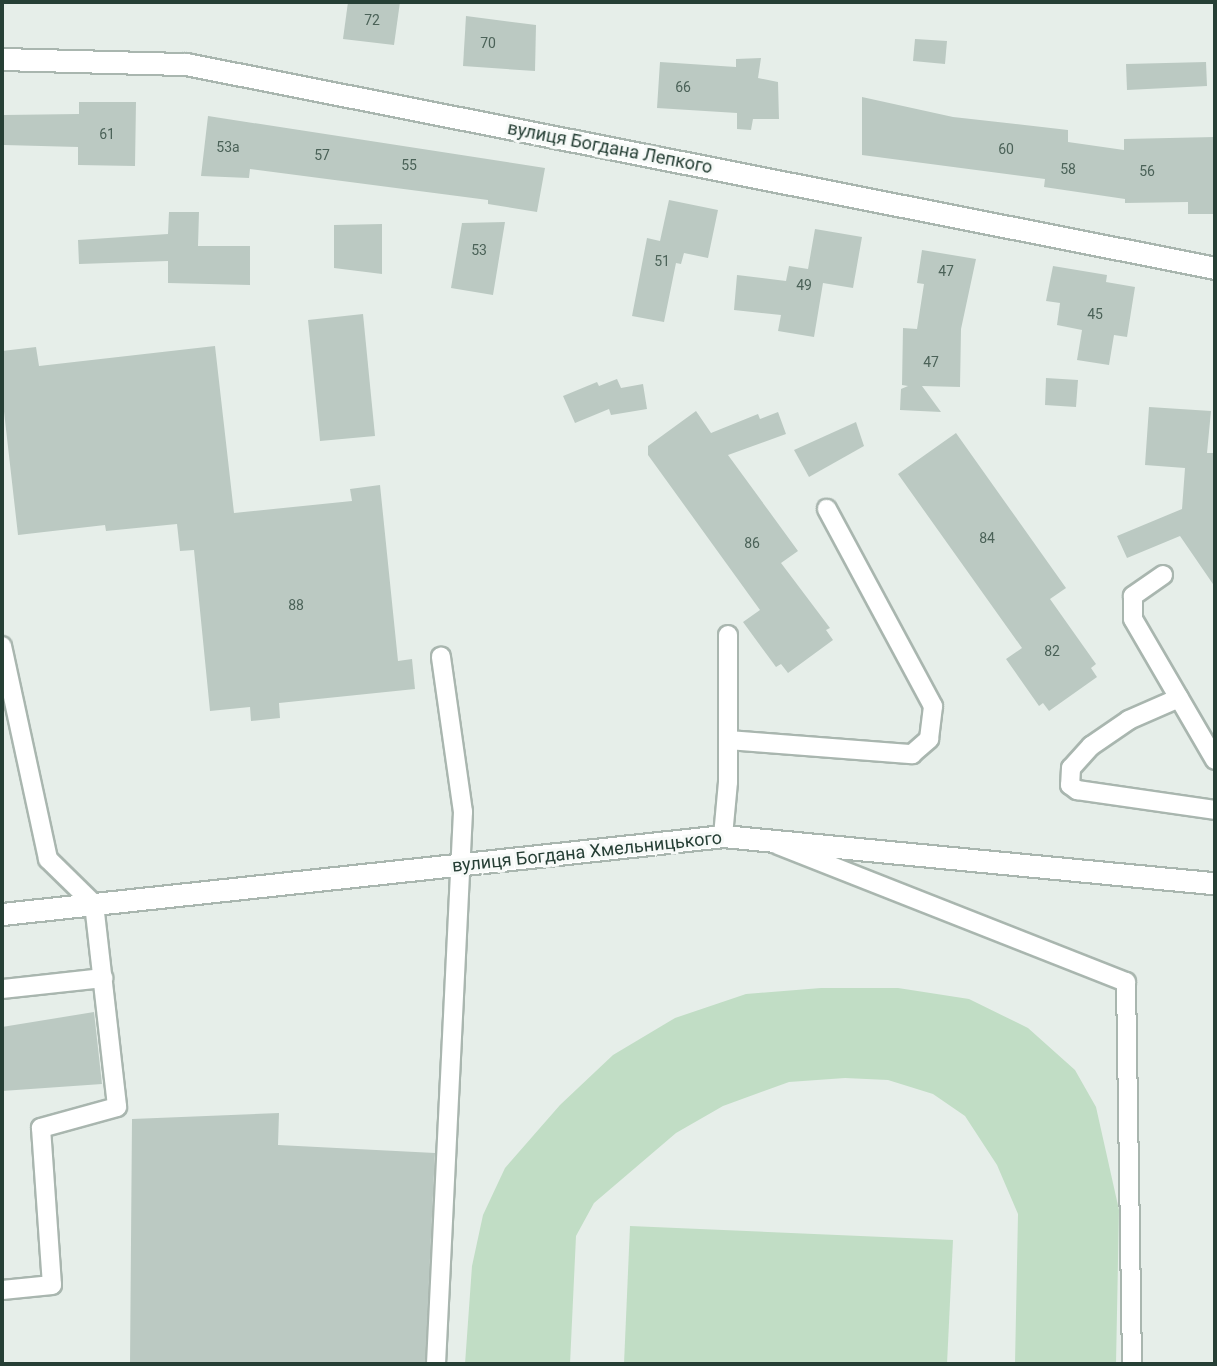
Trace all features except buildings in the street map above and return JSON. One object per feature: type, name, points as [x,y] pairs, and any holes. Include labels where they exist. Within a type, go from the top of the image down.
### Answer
[{"type":"street","name":"вулиця Богдана Лепкого","points":[[2,59],[186,64],[1215,268]]},
{"type":"street","name":"вулиця Богдана Хмельницького","points":[[2,914],[723,836],[1215,883]]},
{"type":"lane","points":[[728,740],[912,754],[929,739],[933,706],[827,509]]},
{"type":"lane","points":[[1163,575],[1141,588],[1130,607],[1215,760]]},
{"type":"lane","points":[[723,836],[728,740],[728,635]]},
{"type":"lane","points":[[2,646],[48,859],[94,904],[117,1107],[41,1128],[52,1285],[2,1290]]},
{"type":"lane","points":[[436,1364],[463,812],[441,657]]},
{"type":"lane","points":[[1179,698],[1129,720],[1091,746],[1071,768],[1070,785],[1077,790],[1215,810]]},
{"type":"lane","points":[[759,838],[1126,982],[1132,1364]]},
{"type":"lane","points":[[2,989],[103,978]]},
{"type":"green space","points":[[821,988],[898,988],[969,999],[1028,1028],[1075,1070],[1096,1107],[1119,1210],[1116,1364],[1015,1364],[1018,1214],[997,1165],[965,1116],[933,1094],[888,1080],[845,1078],[789,1082],[723,1106],[676,1133],[594,1203],[576,1236],[570,1364],[465,1364],[472,1266],[483,1215],[505,1168],[560,1105],[613,1055],[675,1018],[746,994]]},
{"type":"green space","points":[[630,1226],[953,1240],[947,1364],[624,1364]]}]
